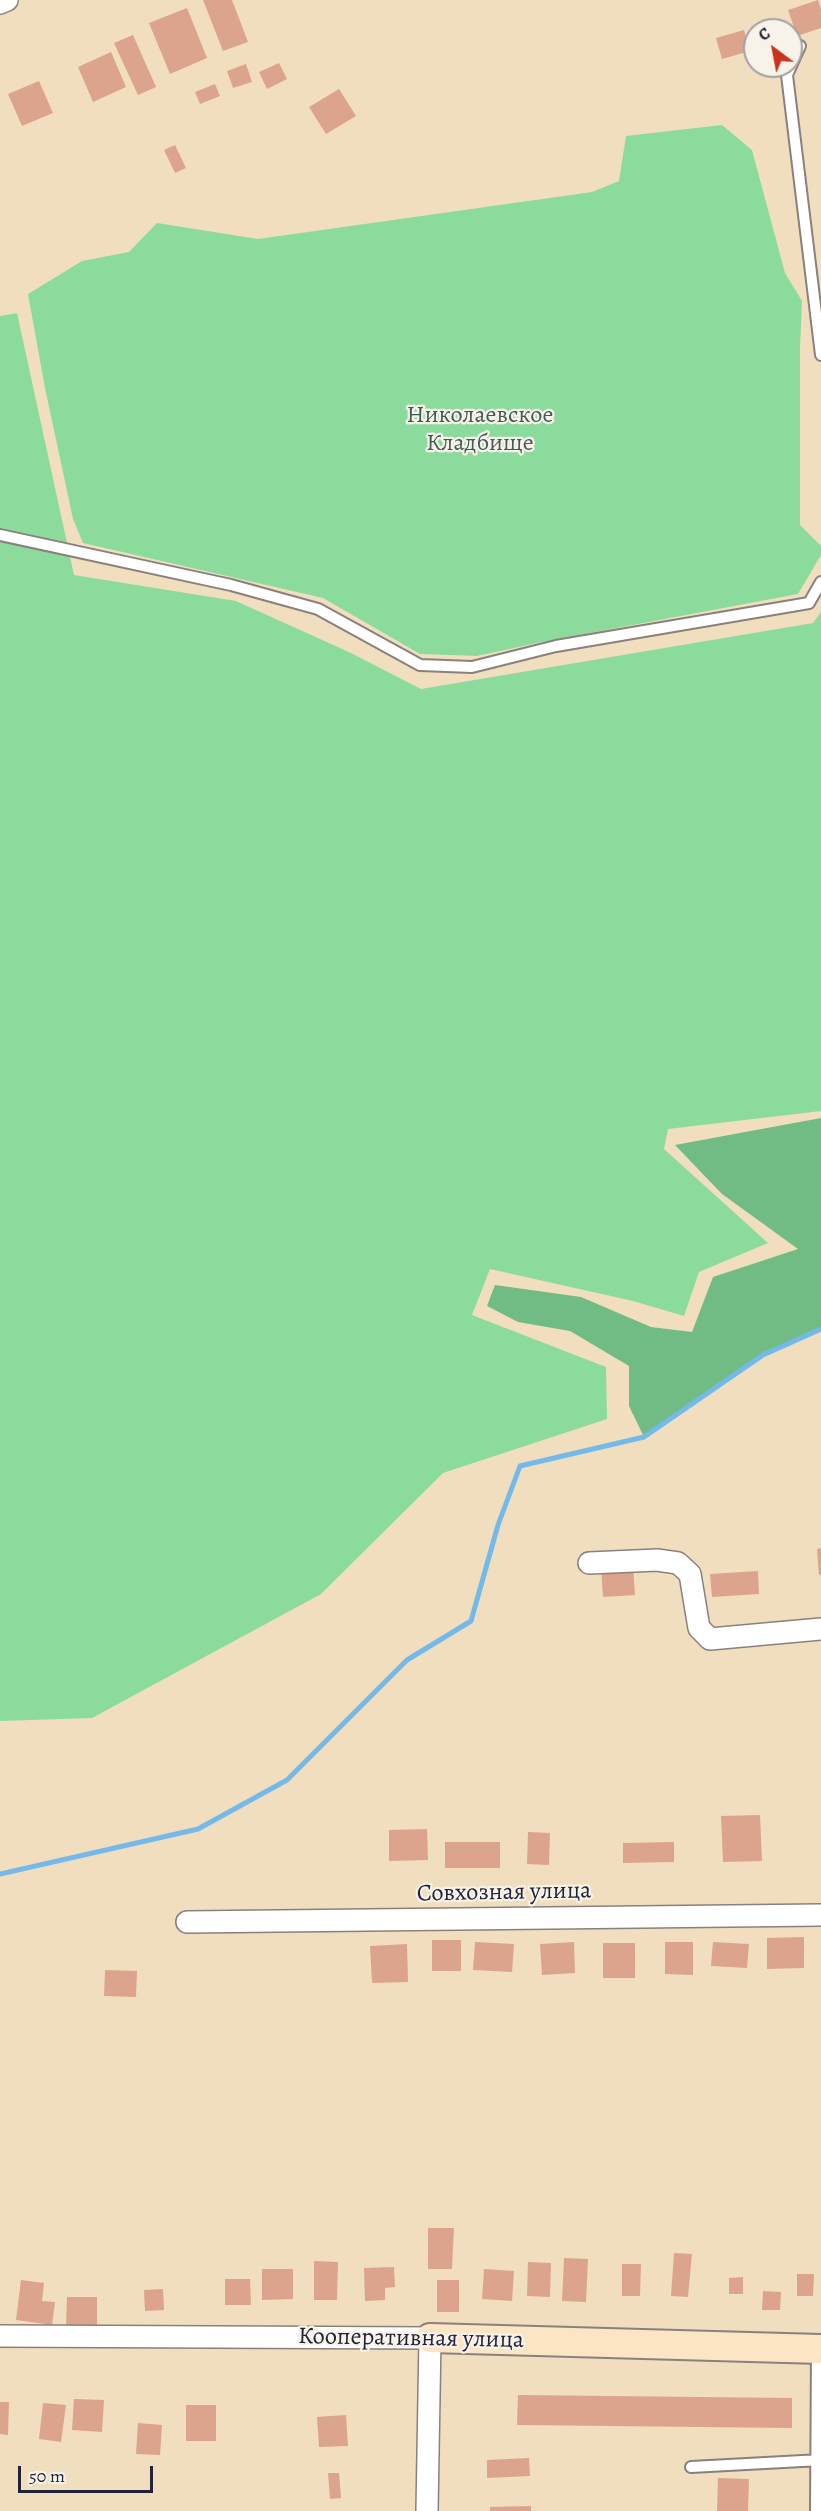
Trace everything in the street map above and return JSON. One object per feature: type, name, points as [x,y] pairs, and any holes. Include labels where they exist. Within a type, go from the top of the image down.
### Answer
[{"type":"street","points":[[0,3],[7,0]]},
{"type":"street","points":[[590,1563],[657,1560],[678,1563],[690,1574],[699,1628],[710,1639],[821,1629]]},
{"type":"street","name":"Совхозная улица","points":[[187,1922],[821,1915]]},
{"type":"street","name":"Кооперативная улица","points":[[0,2336],[430,2338],[819,2349]]},
{"type":"street","points":[[426,2511],[430,2338]]},
{"type":"lane","points":[[785,78],[821,355]]},
{"type":"lane","points":[[0,535],[231,585],[318,609],[420,665],[472,667],[556,646],[809,603],[821,582]]},
{"type":"lane","points":[[816,2511],[819,2460],[819,2349]]},
{"type":"lane","points":[[691,2468],[819,2460]]},
{"type":"green space","name":"Николаевское Кладбище","points":[[722,125],[752,150],[785,273],[802,301],[800,525],[821,546],[821,555],[798,594],[477,656],[420,654],[323,598],[83,543],[73,519],[28,294],[82,261],[129,252],[157,223],[258,239],[592,192],[619,181],[626,136]]},
{"type":"green space","points":[[17,313],[74,575],[236,601],[351,653],[421,689],[813,623],[821,612],[821,1111],[668,1129],[664,1149],[768,1243],[699,1272],[684,1316],[633,1301],[490,1269],[472,1315],[606,1367],[607,1419],[443,1473],[321,1594],[92,1718],[0,1721],[0,316]]},
{"type":"green space","points":[[821,1118],[821,1329],[763,1355],[644,1437],[629,1406],[629,1366],[570,1331],[518,1322],[487,1306],[495,1285],[581,1297],[651,1327],[692,1332],[713,1277],[798,1249],[722,1194],[675,1145]]},
{"type":"building","points":[[203,0],[232,0],[248,42],[223,51]]},
{"type":"building","points":[[818,0],[821,9],[821,28],[803,34],[803,18],[791,18],[788,10]]},
{"type":"building","points":[[187,8],[207,58],[170,74],[149,23]]},
{"type":"building","points":[[743,30],[743,53],[722,59],[716,38]]},
{"type":"building","points":[[133,35],[156,87],[138,95],[114,43]]},
{"type":"building","points":[[111,52],[126,87],[93,102],[78,67]]},
{"type":"building","points":[[279,63],[287,79],[267,89],[259,72]]},
{"type":"building","points":[[246,64],[252,82],[233,88],[227,71]]},
{"type":"building","points":[[39,81],[53,113],[22,126],[8,94]]},
{"type":"building","points":[[215,84],[220,96],[200,104],[195,92]]},
{"type":"building","points":[[339,89],[356,116],[326,134],[309,107]]},
{"type":"building","points":[[175,145],[186,168],[175,173],[164,150]]},
{"type":"building","points":[[821,1548],[821,1575],[819,1575],[817,1549]]},
{"type":"building","points":[[633,1566],[635,1595],[603,1597],[601,1568]]},
{"type":"building","points":[[758,1571],[759,1594],[712,1597],[710,1574]]},
{"type":"building","points":[[760,1815],[762,1861],[723,1862],[721,1816]]},
{"type":"building","points":[[427,1829],[428,1860],[389,1861],[389,1830]]},
{"type":"building","points":[[528,1832],[550,1833],[549,1865],[527,1864]]},
{"type":"building","points":[[445,1842],[500,1842],[500,1868],[445,1868]]},
{"type":"building","points":[[674,1842],[674,1862],[623,1863],[623,1843]]},
{"type":"building","points":[[804,1937],[804,1968],[767,1969],[767,1938]]},
{"type":"building","points":[[432,1940],[461,1940],[461,1971],[432,1971]]},
{"type":"building","points":[[475,1942],[514,1944],[512,1972],[473,1970]]},
{"type":"building","points":[[574,1942],[575,1973],[542,1975],[540,1944]]},
{"type":"building","points":[[665,1942],[693,1942],[693,1975],[665,1974]]},
{"type":"building","points":[[713,1942],[749,1944],[747,1968],[711,1966]]},
{"type":"building","points":[[603,1943],[635,1943],[635,1978],[603,1978]]},
{"type":"building","points":[[407,1944],[408,1982],[372,1983],[370,1946]]},
{"type":"building","points":[[105,1970],[137,1971],[136,1997],[104,1996]]},
{"type":"building","points":[[428,2228],[454,2228],[452,2269],[428,2269]]},
{"type":"building","points":[[674,2253],[692,2254],[688,2297],[671,2296]]},
{"type":"building","points":[[564,2258],[588,2259],[586,2302],[562,2301]]},
{"type":"building","points":[[314,2261],[338,2262],[337,2300],[314,2300]]},
{"type":"building","points":[[528,2262],[551,2263],[550,2297],[527,2296]]},
{"type":"building","points":[[622,2264],[641,2264],[640,2296],[622,2296]]},
{"type":"building","points":[[394,2267],[395,2287],[385,2288],[385,2300],[365,2301],[364,2268]]},
{"type":"building","points":[[262,2269],[293,2269],[293,2299],[262,2300]]},
{"type":"building","points":[[484,2269],[514,2271],[512,2301],[482,2299]]},
{"type":"building","points":[[797,2274],[814,2274],[813,2296],[797,2296]]},
{"type":"building","points":[[743,2277],[743,2294],[729,2294],[729,2278]]},
{"type":"building","points":[[225,2279],[250,2279],[251,2305],[225,2305]]},
{"type":"building","points":[[21,2280],[44,2283],[42,2301],[55,2302],[52,2325],[16,2320]]},
{"type":"building","points":[[437,2280],[459,2280],[459,2312],[437,2312]]},
{"type":"building","points":[[163,2289],[164,2310],[145,2311],[144,2290]]},
{"type":"building","points":[[763,2291],[781,2292],[780,2310],[762,2310]]},
{"type":"building","points":[[67,2297],[97,2297],[97,2326],[66,2326]]},
{"type":"building","points":[[518,2395],[792,2398],[792,2428],[517,2425]]},
{"type":"building","points":[[74,2399],[104,2400],[102,2432],[72,2430]]},
{"type":"building","points":[[0,2402],[9,2402],[8,2435],[0,2434]]},
{"type":"building","points":[[43,2403],[66,2405],[61,2442],[39,2439]]},
{"type":"building","points":[[186,2405],[216,2405],[216,2441],[186,2441]]},
{"type":"building","points":[[346,2415],[348,2446],[319,2447],[317,2417]]},
{"type":"building","points":[[138,2423],[162,2425],[160,2455],[136,2454]]},
{"type":"building","points":[[529,2458],[530,2476],[487,2478],[487,2460]]},
{"type":"building","points":[[328,2473],[339,2473],[341,2498],[330,2499]]},
{"type":"building","points":[[718,2478],[749,2479],[748,2511],[717,2511]]},
{"type":"building","points":[[531,2506],[531,2511],[490,2511],[490,2507]]},
{"type":"waterway","points":[[0,1874],[198,1829],[287,1780],[407,1660],[471,1621],[498,1525],[520,1466],[644,1437],[763,1355],[821,1329]]}]
